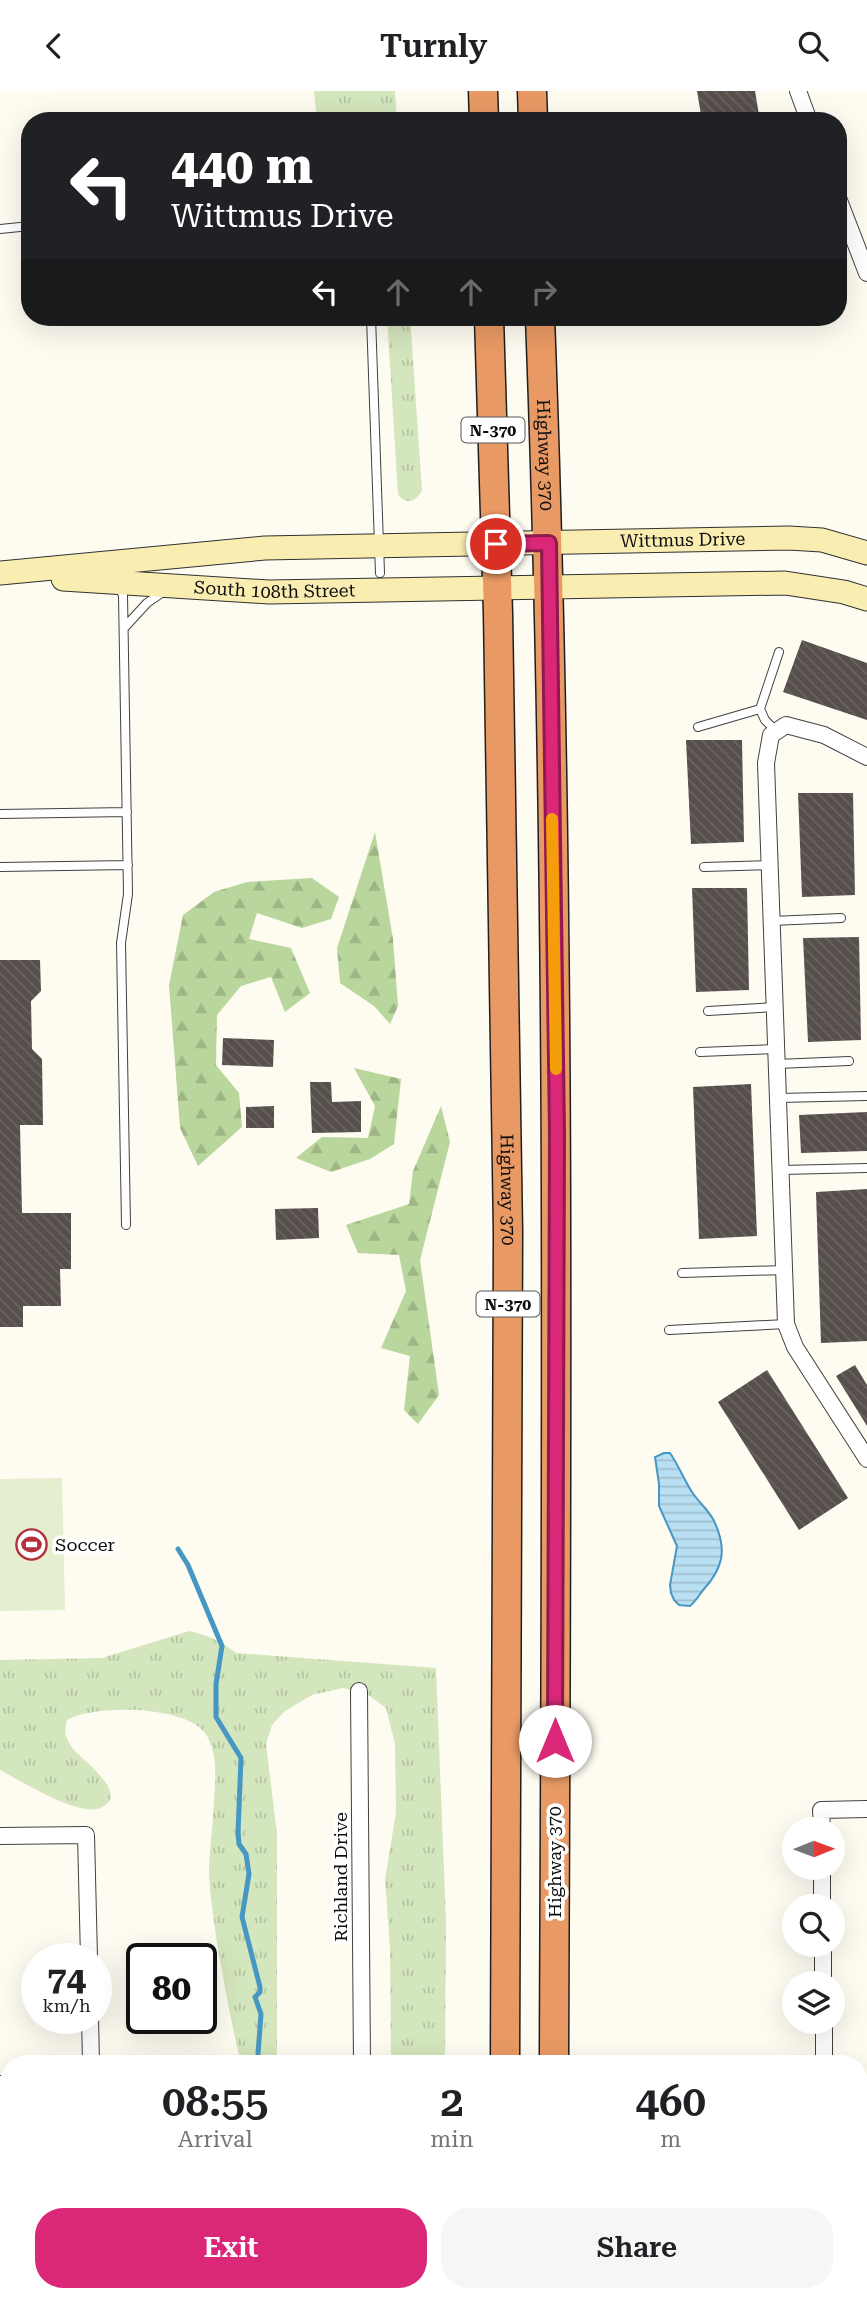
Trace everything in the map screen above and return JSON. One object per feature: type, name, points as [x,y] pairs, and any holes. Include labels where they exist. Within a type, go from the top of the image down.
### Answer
[{"type":"highway","points":[[483,91],[484,112]]},
{"type":"highway","points":[[532,91],[533,112]]},
{"type":"highway","name":"Highway 370","points":[[489,326],[497,587],[508,1218],[505,2055]]},
{"type":"highway","name":"Highway 370","points":[[540,326],[549,543],[557,1134],[554,2055]]},
{"type":"street","points":[[798,91],[806,112]]},
{"type":"street","points":[[847,221],[867,273]]},
{"type":"street","name":"Wittmus Drive","points":[[496,544],[789,538],[822,540],[867,553]]},
{"type":"street","name":"South 108th Street","points":[[0,574],[265,548],[496,544]]},
{"type":"street","name":"South 108th Street","points":[[0,574],[269,592],[548,586]]},
{"type":"street","points":[[548,586],[786,583],[844,592],[867,599]]},
{"type":"street","points":[[867,757],[824,735],[786,725],[771,736],[766,763],[786,1324],[795,1347],[867,1459]]},
{"type":"street","name":"Richland Drive","points":[[359,1691],[362,2055]]},
{"type":"street","points":[[821,1817],[821,1810],[867,1809]]},
{"type":"street","points":[[0,1836],[86,1835],[89,1943]]},
{"type":"street","points":[[90,2034],[91,2055]]},
{"type":"street","points":[[824,2034],[824,2055]]},
{"type":"lane","points":[[0,229],[21,227]]},
{"type":"lane","points":[[371,326],[380,573]]},
{"type":"lane","points":[[107,581],[120,589],[123,595],[124,628],[128,894],[121,943],[126,1225]]},
{"type":"lane","points":[[124,628],[147,603],[175,586]]},
{"type":"lane","points":[[777,731],[765,720],[760,709],[779,652]]},
{"type":"lane","points":[[698,727],[760,709]]},
{"type":"lane","points":[[0,814],[127,812]]},
{"type":"lane","points":[[0,867],[128,865]]},
{"type":"lane","points":[[704,867],[770,865]]},
{"type":"lane","points":[[772,921],[841,918]]},
{"type":"lane","points":[[708,1011],[775,1007]]},
{"type":"lane","points":[[700,1052],[849,1061]]},
{"type":"lane","points":[[779,1098],[867,1096]]},
{"type":"lane","points":[[781,1170],[867,1168]]},
{"type":"lane","points":[[682,1273],[785,1271]]},
{"type":"lane","points":[[670,1330],[786,1324]]},
{"type":"green space","points":[[314,91],[395,91],[396,112],[316,112]]},
{"type":"green space","points":[[388,326],[411,326],[422,490],[411,501],[404,500],[398,494]]},
{"type":"green space","points":[[375,832],[393,939],[398,1006],[390,1024],[374,1006],[340,983],[337,948]]},
{"type":"green space","points":[[312,878],[339,897],[331,919],[302,928],[257,913],[249,939],[291,948],[310,993],[285,1012],[271,977],[241,986],[217,1015],[216,1065],[239,1093],[242,1127],[198,1166],[180,1128],[169,985],[183,915],[214,892],[247,882]]},
{"type":"green space","points":[[354,1068],[401,1079],[394,1144],[370,1159],[331,1172],[296,1158],[322,1137],[368,1138],[375,1106]]},
{"type":"green space","points":[[441,1106],[450,1142],[420,1260],[439,1395],[418,1424],[404,1410],[410,1356],[381,1348],[406,1291],[399,1255],[358,1253],[346,1225],[409,1204],[413,1171]]},
{"type":"green space","name":"Soccer","points":[[62,1478],[65,1610],[0,1611],[0,1479]]},
{"type":"green space","points":[[189,1631],[214,1639],[236,1653],[436,1668],[446,1923],[445,2055],[391,2055],[390,1947],[385,1880],[396,1812],[395,1744],[386,1708],[367,1694],[343,1688],[312,1695],[285,1711],[272,1725],[266,1744],[277,1834],[277,2055],[239,2055],[217,1943],[210,1891],[215,1775],[214,1755],[207,1736],[197,1726],[182,1718],[141,1710],[98,1711],[67,1720],[65,1732],[69,1743],[104,1780],[111,1796],[108,1803],[100,1808],[90,1809],[64,1803],[0,1770],[0,1660],[102,1658]]},
{"type":"water","points":[[670,1453],[692,1492],[710,1515],[721,1542],[719,1566],[690,1606],[679,1605],[671,1593],[677,1546],[659,1506],[655,1457]]},
{"type":"building","points":[[697,91],[755,91],[758,112],[700,112]]},
{"type":"building","points":[[802,640],[867,663],[867,720],[783,692]]},
{"type":"building","points":[[686,740],[742,740],[744,842],[691,844]]},
{"type":"building","points":[[798,793],[853,793],[855,895],[802,897]]},
{"type":"building","points":[[692,888],[747,888],[749,990],[696,992]]},
{"type":"building","points":[[859,937],[861,1040],[808,1042],[803,938]]},
{"type":"building","points":[[0,960],[40,960],[41,991],[31,1001],[32,1049],[42,1059],[43,1125],[20,1125],[22,1213],[71,1213],[71,1269],[60,1269],[61,1306],[23,1306],[23,1327],[0,1327]]},
{"type":"building","points":[[223,1038],[274,1040],[273,1067],[222,1065]]},
{"type":"building","points":[[310,1082],[331,1082],[332,1102],[361,1101],[361,1132],[312,1133]]},
{"type":"building","points":[[751,1084],[757,1236],[699,1239],[693,1087]]},
{"type":"building","points":[[274,1106],[274,1128],[246,1128],[246,1107]]},
{"type":"building","points":[[867,1112],[867,1151],[801,1153],[799,1115]]},
{"type":"building","points":[[867,1189],[867,1341],[821,1343],[816,1192]]},
{"type":"building","points":[[318,1208],[319,1238],[276,1240],[275,1209]]},
{"type":"building","points":[[855,1365],[867,1385],[867,1426],[836,1376]]},
{"type":"building","points":[[767,1370],[848,1498],[799,1530],[718,1402]]},
{"type":"waterway","points":[[178,1549],[188,1565],[222,1646],[216,1684],[216,1717],[241,1758],[238,1833],[239,1844],[246,1854],[249,1874],[242,1917],[260,1987],[260,1992],[255,1997],[261,2014],[258,2054]]},
{"type":"slow traffic","points":[[552,819],[556,1069]]},
{"type":"place","name":"Soccer","points":[[32,1545]]},
{"type":"route","points":[[496,544],[549,543],[557,1134],[555,1741]]}]
